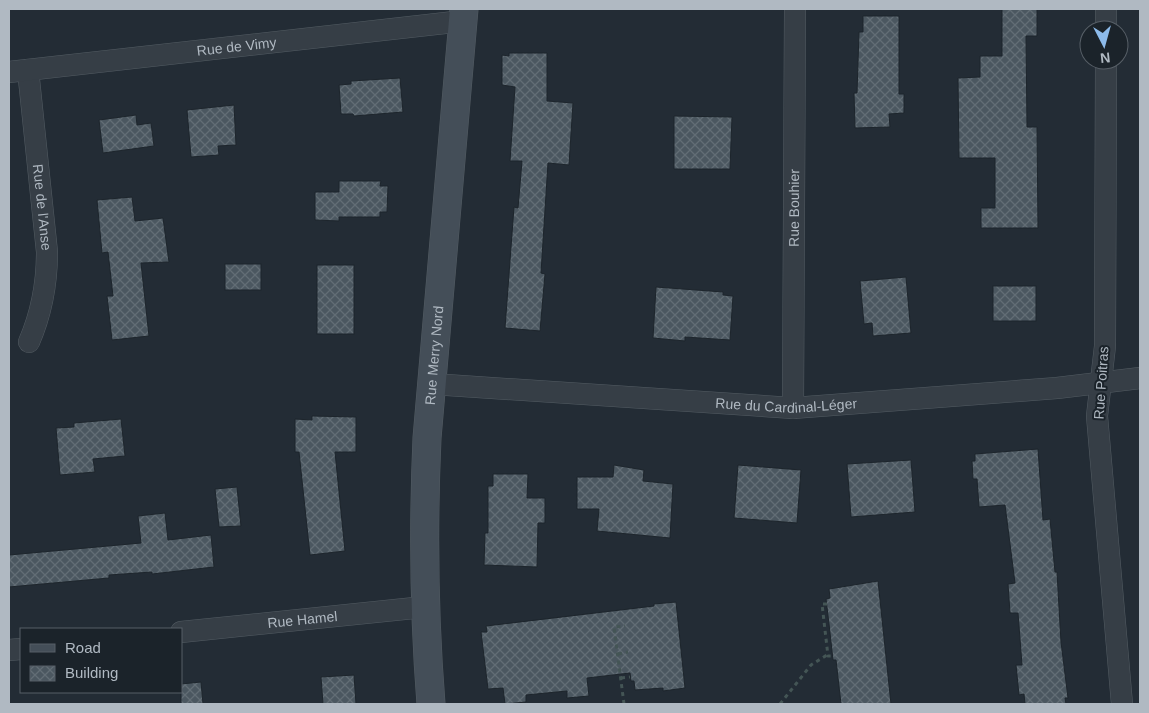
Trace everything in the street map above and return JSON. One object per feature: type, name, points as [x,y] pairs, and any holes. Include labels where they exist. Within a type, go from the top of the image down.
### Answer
[{"type":"main road","name":"Rue Merry Nord","points":[[431,704],[424,607],[424,510],[432,384],[463,15]]},
{"type":"street","name":"Rue Bouhier","points":[[793,408],[795,9]]},
{"type":"street","name":"Rue de Vimy","points":[[18,71],[463,15]]},
{"type":"street","name":"Rue Poitras","points":[[1106,70],[1105,346],[1097,416],[1122,704]]},
{"type":"street","name":"Rue de l'Anse","points":[[18,71],[47,252],[47,277],[43,304],[29,342]]},
{"type":"street","name":"Rue du Cardinal-Léger","points":[[432,384],[793,408],[864,404],[1140,378]]},
{"type":"street","name":"Rue Hamel","points":[[182,632],[424,607]]},
{"type":"path","points":[[827,604],[822,604],[827,655]]},
{"type":"path","points":[[824,624],[829,624]]},
{"type":"path","points":[[624,704],[614,627],[625,626]]},
{"type":"path","points":[[618,654],[628,652]]},
{"type":"path","points":[[780,704],[811,664],[827,655],[832,656]]},
{"type":"path","points":[[621,678],[630,677]]},
{"type":"building","points":[[1002,9],[1037,9],[1037,36],[1026,36],[1027,127],[1037,127],[1038,228],[981,228],[981,208],[995,208],[995,158],[959,158],[958,78],[980,77],[980,56],[1002,56]]},
{"type":"building","points":[[863,16],[899,16],[899,94],[904,94],[904,113],[889,114],[890,127],[855,128],[854,93],[857,93],[859,32],[863,32]]},
{"type":"building","points":[[509,53],[547,53],[547,101],[573,103],[569,165],[548,163],[541,273],[545,274],[540,331],[505,328],[514,207],[518,208],[522,161],[510,161],[515,87],[502,85],[502,55],[509,56]]},
{"type":"building","points":[[400,78],[403,112],[354,116],[353,114],[341,114],[339,85],[351,84],[351,81]]},
{"type":"building","points":[[234,105],[236,145],[218,146],[219,155],[191,157],[187,110]]},
{"type":"building","points":[[136,115],[137,125],[151,123],[154,146],[103,153],[99,120]]},
{"type":"building","points":[[674,116],[732,117],[730,169],[674,169]]},
{"type":"building","points":[[339,181],[381,181],[380,186],[388,186],[387,212],[380,212],[380,217],[339,217],[339,221],[315,220],[315,192],[339,192]]},
{"type":"building","points":[[132,197],[135,221],[163,218],[169,262],[141,263],[149,336],[112,340],[107,296],[113,296],[108,252],[102,253],[97,200]]},
{"type":"building","points":[[225,264],[261,264],[261,290],[225,290]]},
{"type":"building","points":[[317,265],[354,265],[354,334],[317,334]]},
{"type":"building","points":[[906,277],[911,333],[873,336],[872,323],[864,324],[860,281]]},
{"type":"building","points":[[993,286],[1036,286],[1036,321],[993,321]]},
{"type":"building","points":[[656,287],[723,292],[723,295],[733,296],[730,340],[685,337],[685,341],[653,338]]},
{"type":"building","points":[[312,416],[356,417],[356,452],[335,452],[345,551],[310,555],[299,452],[295,452],[295,419],[312,420]]},
{"type":"building","points":[[121,419],[125,456],[93,459],[95,472],[60,475],[56,428],[74,427],[74,423]]},
{"type":"building","points":[[1038,449],[1043,520],[1050,519],[1055,572],[1057,572],[1061,642],[1068,698],[1065,698],[1066,704],[1025,704],[1024,694],[1019,695],[1016,665],[1022,665],[1018,613],[1010,613],[1008,584],[1015,583],[1005,505],[979,507],[977,479],[973,479],[972,461],[975,461],[975,454]]},
{"type":"building","points":[[911,460],[915,512],[851,517],[847,464]]},
{"type":"building","points":[[614,465],[644,470],[643,481],[673,484],[670,538],[597,531],[599,509],[577,509],[577,477],[613,477]]},
{"type":"building","points":[[738,465],[801,470],[797,523],[734,518]]},
{"type":"building","points":[[493,474],[528,474],[527,498],[545,498],[545,523],[538,523],[537,567],[484,565],[485,533],[488,533],[488,486],[493,486]]},
{"type":"building","points":[[237,487],[241,526],[219,527],[215,489]]},
{"type":"building","points":[[165,513],[168,540],[211,535],[214,567],[152,574],[152,572],[109,575],[109,578],[9,587],[9,555],[141,543],[138,516]]},
{"type":"building","points":[[878,581],[891,704],[841,704],[836,660],[833,660],[826,599],[830,598],[829,589]]},
{"type":"building","points":[[676,602],[685,688],[663,691],[663,688],[635,690],[634,681],[631,681],[630,673],[587,678],[589,696],[567,698],[567,691],[526,695],[526,702],[505,704],[503,688],[488,689],[481,632],[487,632],[486,626]]},
{"type":"building","points":[[354,675],[356,704],[323,704],[321,677]]},
{"type":"building","points":[[201,682],[203,704],[181,704],[182,684]]}]
